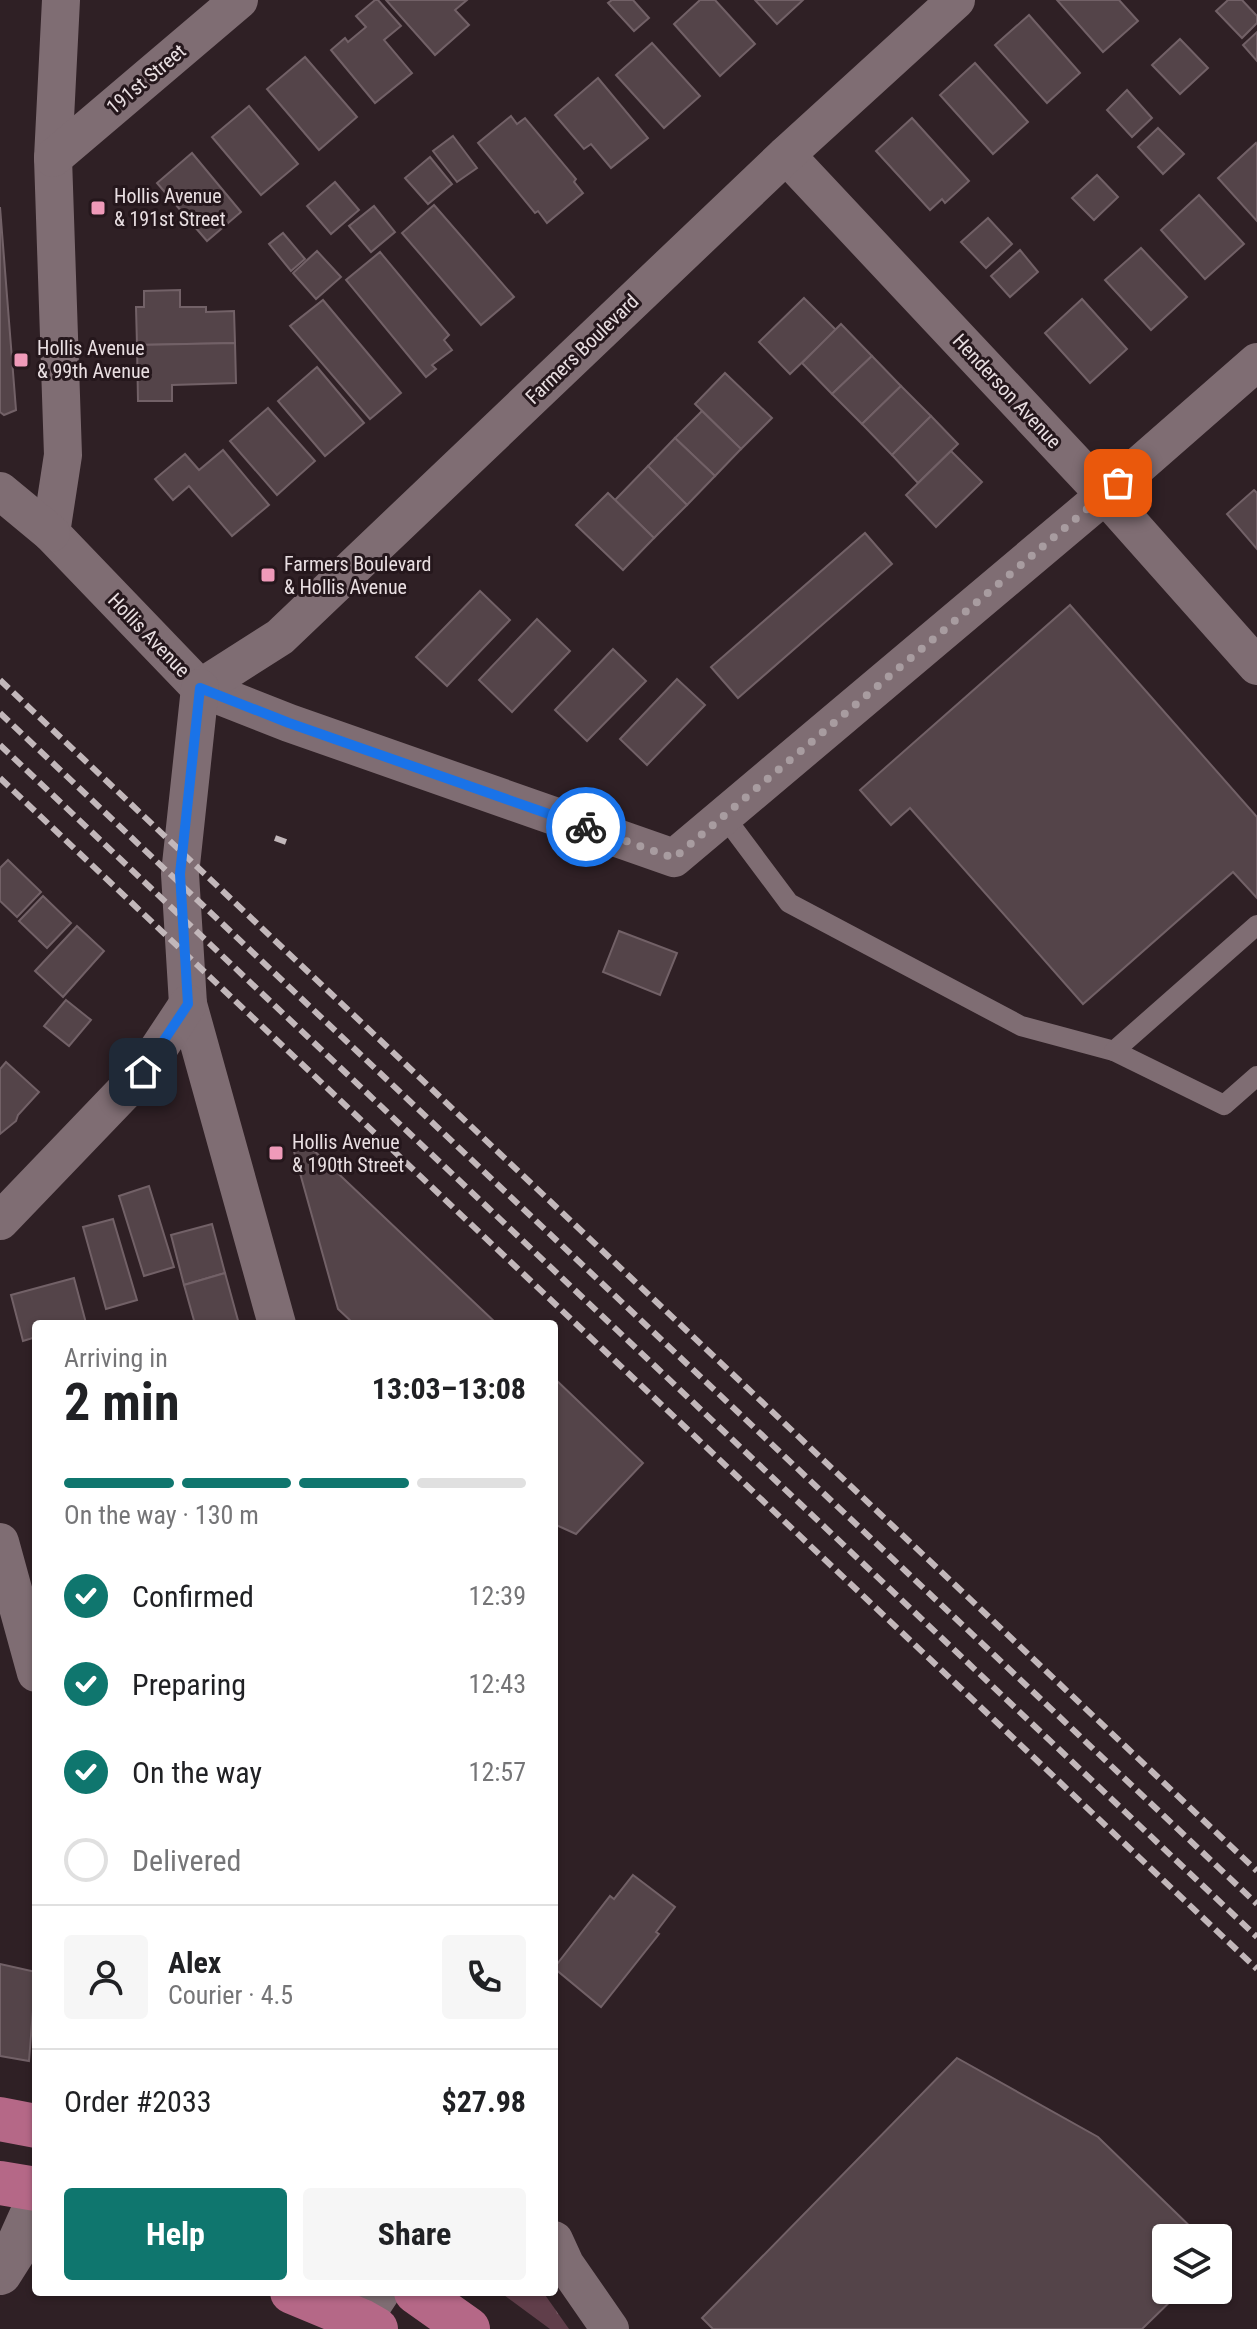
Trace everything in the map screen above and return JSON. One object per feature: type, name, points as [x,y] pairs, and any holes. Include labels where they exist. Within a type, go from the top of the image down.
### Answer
[{"type":"main road","points":[[0,2119],[32,2125]]},
{"type":"main road","points":[[0,2183],[32,2188]]},
{"type":"main road","points":[[307,2296],[373,2314]]},
{"type":"main road","points":[[422,2296],[468,2329]]},
{"type":"street","points":[[51,533],[63,455],[53,158],[61,0]]},
{"type":"street","name":"191st Street","points":[[53,158],[239,0]]},
{"type":"street","name":"Farmers Boulevard","points":[[200,688],[280,637],[786,155],[956,0]]},
{"type":"street","name":"Henderson Avenue","points":[[786,155],[1105,495],[1257,666]]},
{"type":"street","points":[[200,688],[289,723],[674,858],[1105,495],[1257,362]]},
{"type":"street","name":"Hollis Avenue","points":[[0,491],[51,533],[200,688],[180,874],[188,1004],[276,1320]]},
{"type":"street","points":[[0,1221],[143,1072],[188,1004]]},
{"type":"street","points":[[0,1542],[32,1658]]},
{"type":"street","points":[[0,2273],[19,2243],[32,2214]]},
{"type":"street","points":[[558,2249],[565,2264],[610,2329]]},
{"type":"lane","points":[[724,816],[789,903],[1021,1026],[1114,1051],[1224,1105],[1257,1076]]},
{"type":"lane","points":[[1114,1051],[1257,925]]},
{"type":"green space","points":[[505,2296],[546,2296],[569,2329],[550,2329]]},
{"type":"building","points":[[375,0],[401,26],[384,40],[412,73],[375,103],[331,50],[345,38],[348,42],[366,27],[356,16]]},
{"type":"building","points":[[386,0],[467,0],[455,10],[469,25],[435,55]]},
{"type":"building","points":[[612,0],[633,0],[649,18],[634,31],[608,3]]},
{"type":"building","points":[[700,0],[715,0],[755,44],[720,76],[674,24]]},
{"type":"building","points":[[755,0],[803,0],[777,24]]},
{"type":"building","points":[[1057,0],[1119,0],[1138,21],[1103,52]]},
{"type":"building","points":[[1228,0],[1242,0],[1257,16],[1257,23],[1242,38],[1216,11]]},
{"type":"building","points":[[1029,15],[1080,73],[1047,103],[995,45]]},
{"type":"building","points":[[1257,32],[1257,61],[1243,45]]},
{"type":"building","points":[[1180,39],[1208,68],[1180,94],[1152,65]]},
{"type":"building","points":[[652,43],[700,96],[664,128],[616,75]]},
{"type":"building","points":[[305,57],[357,117],[319,150],[267,89]]},
{"type":"building","points":[[975,63],[1028,122],[993,154],[940,95]]},
{"type":"building","points":[[598,78],[648,138],[611,168],[591,144],[584,149],[555,115]]},
{"type":"building","points":[[1127,90],[1152,118],[1132,137],[1107,110]]},
{"type":"building","points":[[249,106],[298,164],[261,195],[212,137]]},
{"type":"building","points":[[511,116],[517,124],[525,118],[576,179],[574,182],[583,193],[547,223],[538,211],[535,213],[478,143]]},
{"type":"building","points":[[912,118],[969,181],[945,203],[942,199],[930,210],[876,151]]},
{"type":"building","points":[[1158,128],[1184,154],[1163,174],[1138,147]]},
{"type":"building","points":[[453,136],[477,168],[457,182],[433,151]]},
{"type":"building","points":[[1257,145],[1257,221],[1218,178]]},
{"type":"building","points":[[192,153],[241,212],[207,241],[157,183]]},
{"type":"building","points":[[430,157],[452,184],[428,204],[405,178]]},
{"type":"building","points":[[1097,175],[1118,197],[1094,220],[1072,198]]},
{"type":"building","points":[[335,182],[359,210],[331,234],[307,206]]},
{"type":"building","points":[[1199,195],[1244,244],[1205,279],[1161,230]]},
{"type":"building","points":[[434,205],[514,297],[481,325],[402,233]]},
{"type":"building","points":[[374,206],[395,232],[371,252],[349,226]]},
{"type":"building","points":[[0,207],[16,410],[4,415],[0,412]]},
{"type":"building","points":[[988,218],[1012,244],[986,268],[961,242]]},
{"type":"building","points":[[283,233],[305,259],[291,271],[269,244]]},
{"type":"building","points":[[1141,248],[1187,297],[1151,330],[1105,280]]},
{"type":"building","points":[[1020,250],[1038,272],[1010,297],[991,276]]},
{"type":"building","points":[[317,251],[341,277],[316,299],[293,273]]},
{"type":"building","points":[[380,252],[449,335],[444,340],[452,350],[432,365],[436,369],[426,377],[346,280]]},
{"type":"building","points":[[180,290],[180,307],[206,307],[206,312],[234,311],[235,343],[137,345],[136,307],[144,307],[144,291]]},
{"type":"building","points":[[804,298],[836,330],[790,374],[759,342]]},
{"type":"building","points":[[1082,299],[1127,349],[1090,383],[1045,333]]},
{"type":"building","points":[[323,300],[401,393],[370,419],[290,326]]},
{"type":"building","points":[[841,324],[872,356],[832,394],[802,363]]},
{"type":"building","points":[[235,343],[236,383],[172,385],[172,401],[138,401],[137,345]]},
{"type":"building","points":[[872,356],[901,386],[862,424],[832,394]]},
{"type":"building","points":[[317,367],[364,423],[325,456],[278,401]]},
{"type":"building","points":[[725,373],[772,418],[741,449],[695,404]]},
{"type":"building","points":[[901,386],[931,416],[892,455],[862,424]]},
{"type":"building","points":[[268,408],[315,461],[277,495],[230,441]]},
{"type":"building","points":[[702,411],[741,449],[715,476],[675,438]]},
{"type":"building","points":[[931,416],[958,444],[918,483],[892,455]]},
{"type":"building","points":[[675,438],[715,476],[687,505],[648,466]]},
{"type":"building","points":[[223,450],[269,505],[232,536],[189,486],[173,500],[155,479],[185,454],[199,470]]},
{"type":"building","points":[[951,451],[982,482],[936,527],[906,495]]},
{"type":"building","points":[[648,466],[687,505],[654,538],[615,500]]},
{"type":"building","points":[[1254,490],[1257,493],[1257,549],[1227,514]]},
{"type":"building","points":[[608,493],[654,538],[623,570],[576,525]]},
{"type":"building","points":[[865,533],[892,564],[738,698],[711,667]]},
{"type":"building","points":[[480,591],[510,620],[447,686],[416,657]]},
{"type":"building","points":[[1070,605],[1257,817],[1257,898],[1233,872],[1083,1004],[910,808],[891,825],[860,790]]},
{"type":"building","points":[[537,619],[570,651],[512,712],[479,680]]},
{"type":"building","points":[[613,649],[646,681],[587,741],[555,710]]},
{"type":"building","points":[[677,679],[705,705],[647,765],[620,739]]},
{"type":"building","points":[[8,860],[41,892],[17,917],[0,901],[0,868]]},
{"type":"building","points":[[43,896],[71,923],[47,948],[19,921]]},
{"type":"building","points":[[77,926],[104,951],[63,997],[35,971]]},
{"type":"building","points":[[619,931],[677,953],[660,995],[603,972]]},
{"type":"building","points":[[66,1000],[91,1020],[69,1046],[44,1026]]},
{"type":"building","points":[[6,1062],[39,1092],[16,1121],[0,1134],[0,1069]]},
{"type":"building","points":[[307,1144],[493,1320],[350,1320],[338,1309],[293,1148]]},
{"type":"building","points":[[149,1186],[174,1267],[144,1276],[119,1196]]},
{"type":"building","points":[[113,1219],[137,1300],[106,1309],[83,1227]]},
{"type":"building","points":[[212,1224],[225,1273],[184,1285],[171,1235]]},
{"type":"building","points":[[225,1273],[238,1320],[194,1320],[184,1285]]},
{"type":"building","points":[[74,1278],[85,1320],[32,1320],[32,1338],[23,1341],[11,1295]]},
{"type":"building","points":[[558,1382],[643,1463],[576,1534],[558,1526]]},
{"type":"building","points":[[633,1875],[675,1907],[656,1932],[659,1934],[601,2007],[558,1971],[558,1963],[610,1896],[614,1899]]},
{"type":"building","points":[[0,1964],[32,1971],[32,2023],[29,2061],[0,2056]]},
{"type":"building","points":[[957,2058],[1098,2137],[1188,2224],[1152,2224],[1152,2304],[1168,2304],[1142,2329],[713,2329],[702,2318]]},
{"type":"railway","points":[[0,680],[1257,1871]]},
{"type":"railway","points":[[0,713],[1257,1904]]},
{"type":"railway","points":[[0,745],[1257,1937]]},
{"type":"railway","points":[[0,778],[1257,1969]]},
{"type":"railway","points":[[275,838],[286,842]]},
{"type":"way so far","points":[[586,827],[674,858],[1118,483]]},
{"type":"place","name":"Hollis Avenue & 191st Street","points":[[98,208]]},
{"type":"place","name":"Hollis Avenue & 99th Avenue","points":[[21,360]]},
{"type":"place","name":"Farmers Boulevard & Hollis Avenue","points":[[268,575]]},
{"type":"place","name":"Hollis Avenue & 190th Street","points":[[276,1153]]},
{"type":"route","points":[[143,1072],[188,1004],[180,874],[200,688],[289,723],[586,827]]}]
